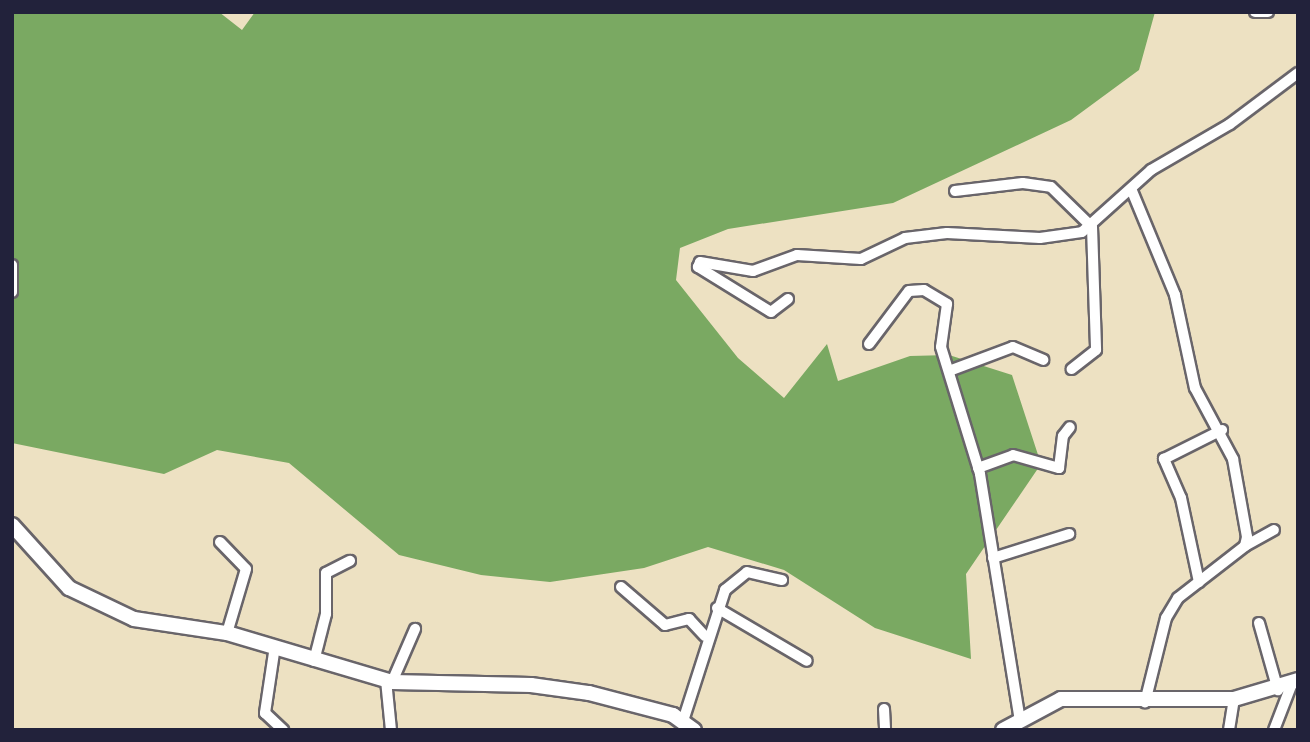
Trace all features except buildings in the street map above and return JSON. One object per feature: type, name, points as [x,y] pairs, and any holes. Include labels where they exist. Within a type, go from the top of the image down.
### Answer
[{"type":"main road","points":[[12,525],[57,578],[93,603],[134,619],[227,633],[275,646],[314,662],[389,681],[531,685],[628,702],[688,725]]},
{"type":"main road","points":[[1003,730],[1019,716],[1071,697],[1145,702],[1234,699],[1289,685]]},
{"type":"street","points":[[1255,12],[1268,12]]},
{"type":"street","points":[[788,299],[771,312],[698,267],[700,262],[753,271],[797,255],[861,259],[905,238],[947,233],[1064,237],[1092,227],[1151,170],[1230,124],[1298,73]]},
{"type":"street","points":[[955,191],[1023,183],[1051,187],[1092,227],[1098,274],[1096,351],[1072,369]]},
{"type":"street","points":[[1132,191],[1175,295],[1195,388],[1222,430],[1233,459],[1245,546]]},
{"type":"street","points":[[12,265],[12,292]]},
{"type":"street","points":[[869,344],[902,298],[924,289],[947,304],[939,338],[978,468],[1019,716]]},
{"type":"street","points":[[949,371],[1013,347],[1043,360]]},
{"type":"street","points":[[978,468],[1013,456],[1059,468],[1070,427]]},
{"type":"street","points":[[1199,582],[1181,498],[1164,459],[1222,430]]},
{"type":"street","points":[[1145,702],[1166,618],[1199,582],[1245,546],[1274,530]]},
{"type":"street","points":[[993,558],[1069,534]]},
{"type":"street","points":[[220,542],[246,569],[227,633]]},
{"type":"street","points":[[314,662],[326,614],[326,573],[350,561]]},
{"type":"street","points":[[688,725],[705,636],[725,590],[747,572],[782,580]]},
{"type":"street","points":[[621,587],[665,625],[693,621],[705,636]]},
{"type":"street","points":[[717,608],[807,662]]},
{"type":"street","points":[[1259,624],[1289,685],[1274,730]]},
{"type":"street","points":[[391,730],[389,681],[415,629]]},
{"type":"street","points":[[275,646],[265,713],[283,730]]},
{"type":"street","points":[[1229,730],[1234,699]]},
{"type":"street","points":[[884,709],[885,730]]},
{"type":"green space","points":[[12,12],[219,12],[242,30],[255,12],[1155,12],[1139,70],[1071,120],[893,203],[728,229],[680,248],[676,280],[738,358],[784,398],[827,344],[838,381],[910,356],[949,355],[1012,375],[1041,464],[966,574],[971,659],[875,628],[784,570],[708,547],[644,568],[550,582],[481,575],[399,555],[289,463],[217,450],[164,474],[12,443]]}]
